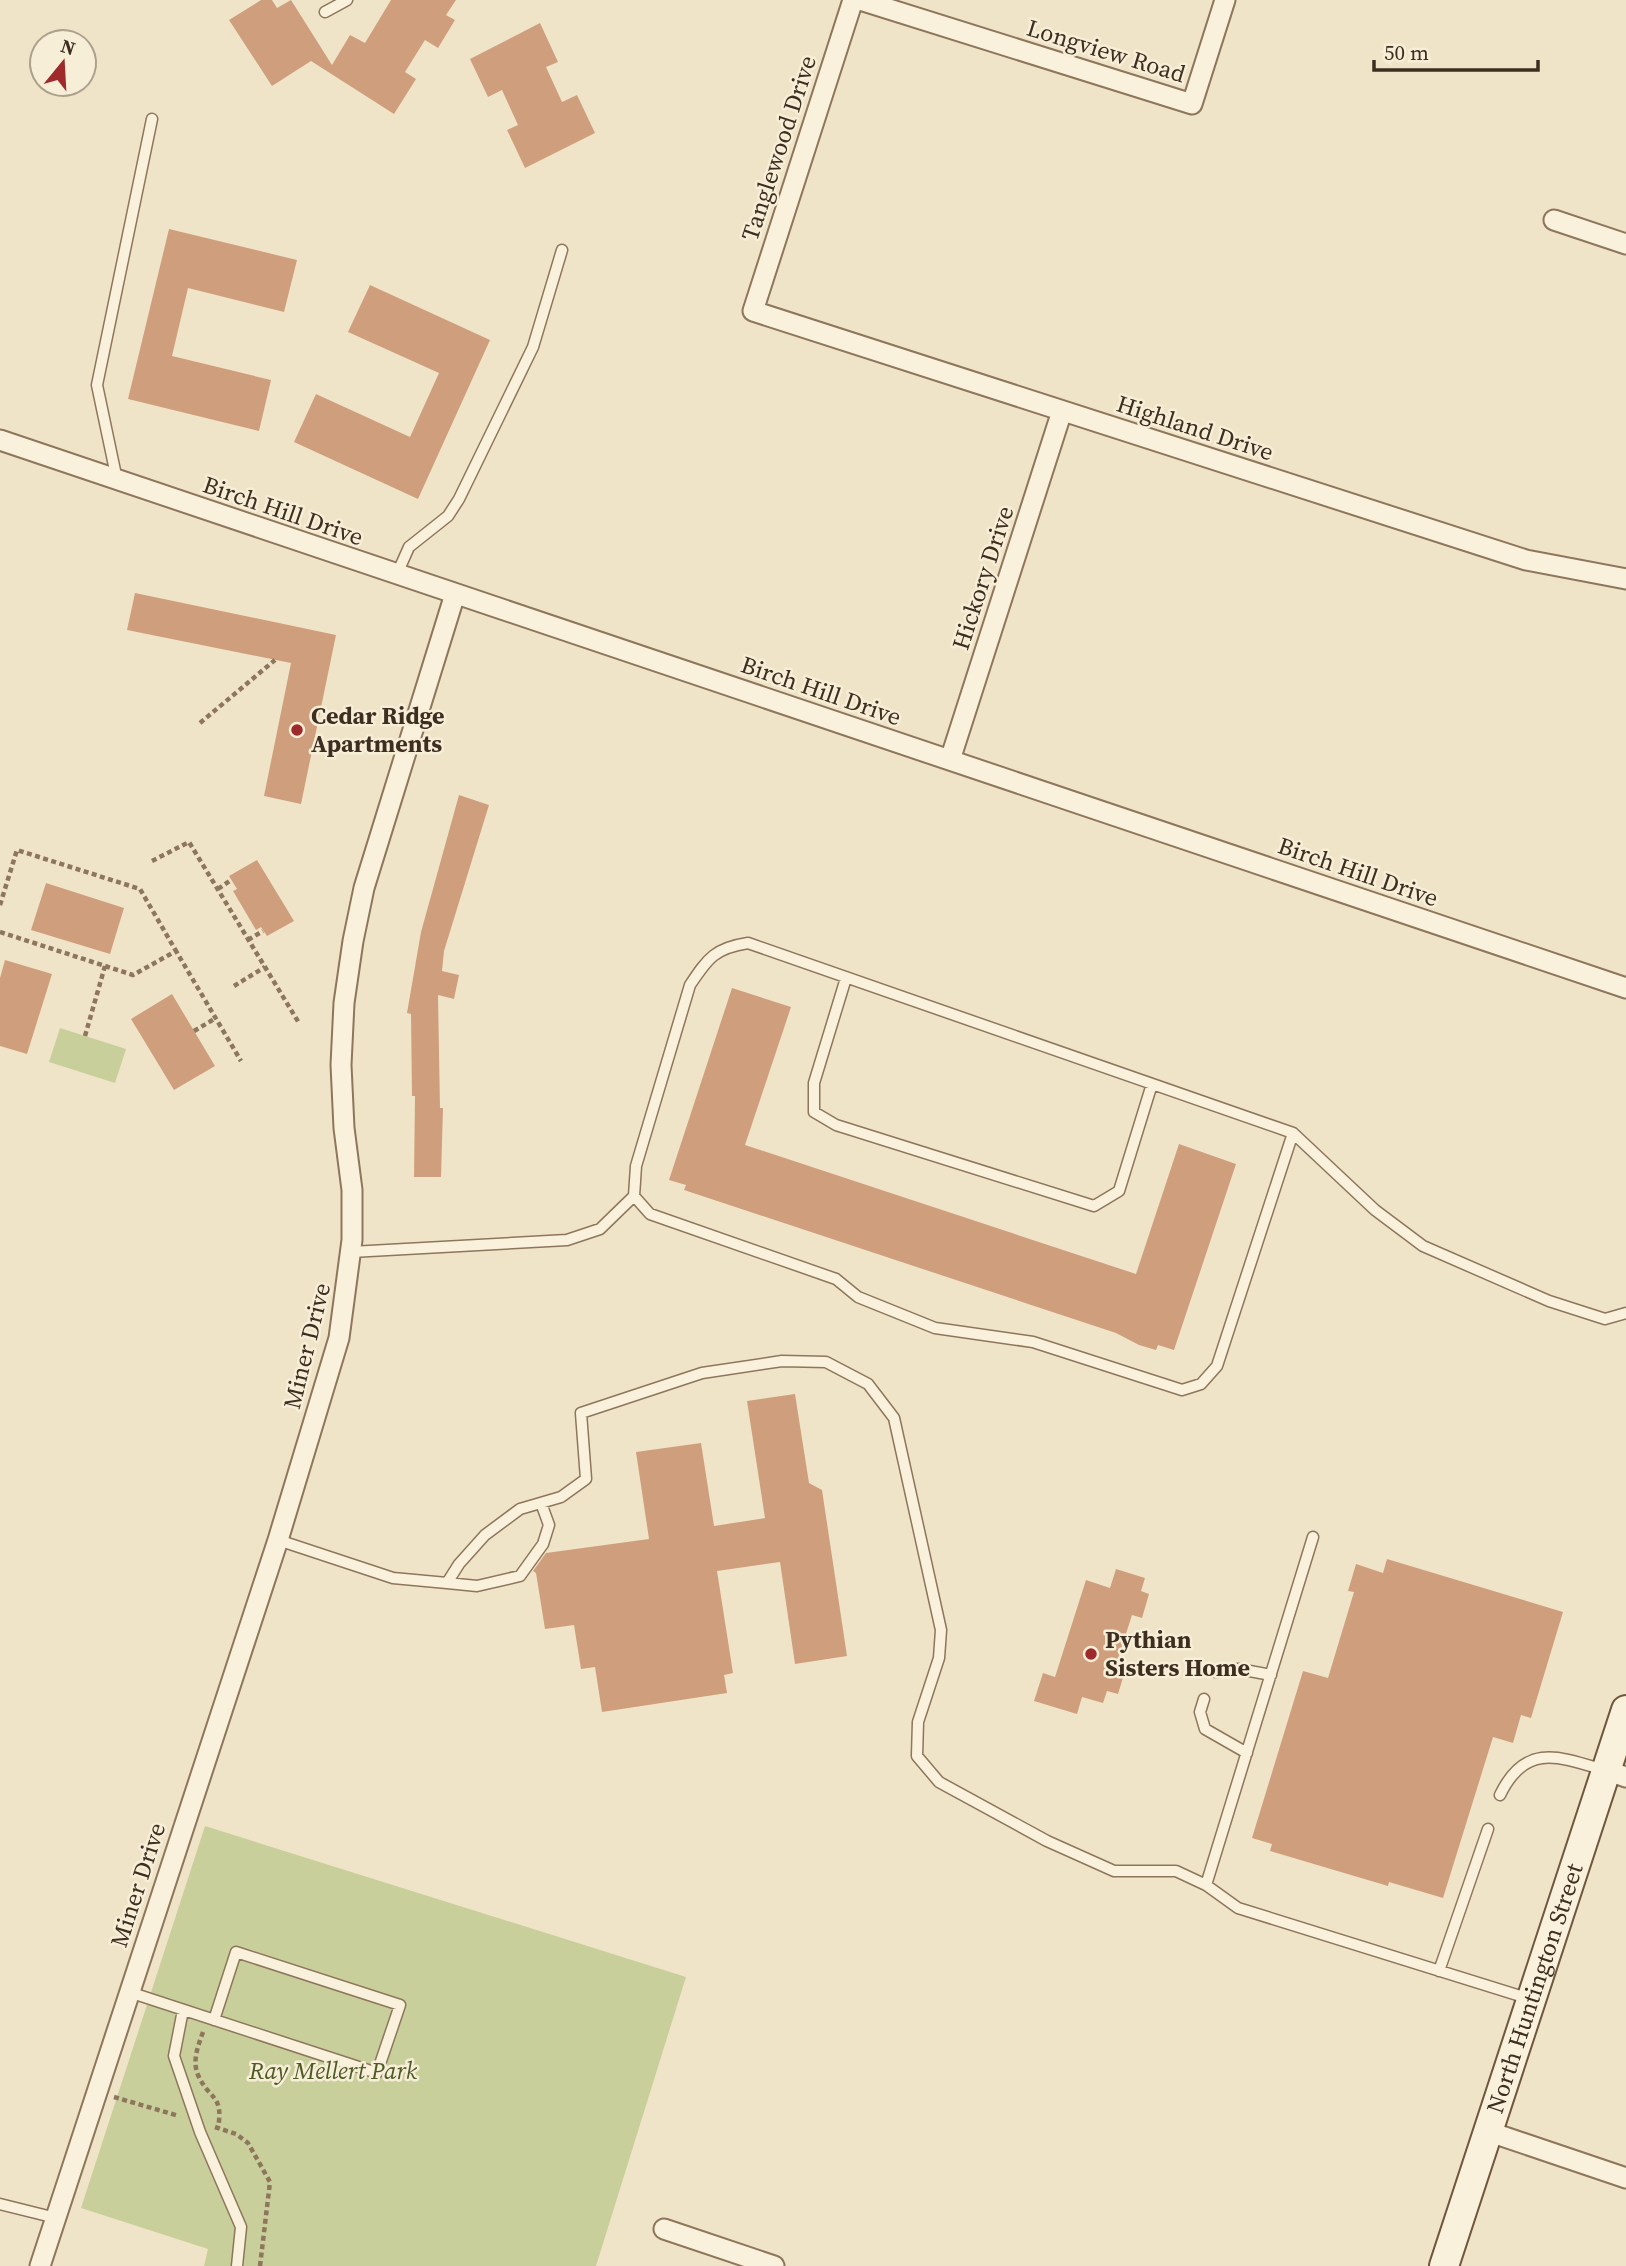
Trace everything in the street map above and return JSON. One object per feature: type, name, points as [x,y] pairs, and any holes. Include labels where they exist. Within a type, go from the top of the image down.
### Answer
[{"type":"street","name":"Tanglewood Drive","points":[[752,311],[853,0]]},
{"type":"street","name":"Longview Road","points":[[860,0],[1192,104],[1225,0]]},
{"type":"street","points":[[1554,220],[1626,244]]},
{"type":"street","name":"Highland Drive","points":[[752,311],[1526,560],[1626,579]]},
{"type":"street","name":"Hickory Drive","points":[[950,760],[1062,411]]},
{"type":"street","name":"Birch Hill Drive","points":[[0,440],[1626,988]]},
{"type":"street","name":"Miner Drive","points":[[40,2266],[278,1540],[338,1338],[351,1252],[352,1190],[344,1128],[341,1065],[344,1003],[353,941],[364,888],[455,594]]},
{"type":"street","name":"North Huntington Street","points":[[1444,2266],[1530,1999],[1615,1774],[1626,1710]]},
{"type":"street","points":[[1486,2131],[1626,2178]]},
{"type":"street","points":[[664,2229],[774,2266]]},
{"type":"lane","points":[[325,12],[347,0]]},
{"type":"lane","points":[[118,481],[97,385],[152,119]]},
{"type":"lane","points":[[397,575],[409,547],[448,516],[459,499],[533,347],[562,250]]},
{"type":"lane","points":[[351,1252],[567,1240],[600,1229],[634,1196],[636,1166],[691,985],[706,961],[724,947],[748,943],[1293,1133],[1375,1210],[1423,1247],[1549,1301],[1605,1319],[1626,1313]]},
{"type":"lane","points":[[846,978],[814,1083],[814,1112],[836,1125],[1094,1206],[1119,1191],[1152,1084]]},
{"type":"lane","points":[[634,1196],[650,1214],[836,1279],[858,1297],[935,1328],[1033,1342],[1182,1390],[1201,1384],[1217,1366],[1293,1133]]},
{"type":"lane","points":[[447,1583],[458,1564],[485,1535],[520,1509],[561,1497],[586,1479],[581,1413],[702,1373],[782,1360],[827,1362],[868,1384],[894,1418],[941,1630],[939,1658],[918,1722],[918,1756],[939,1782],[1047,1841],[1114,1871],[1176,1871],[1206,1885],[1238,1908],[1530,1999]]},
{"type":"lane","points":[[278,1540],[393,1577],[477,1586],[520,1576],[543,1544],[549,1525],[541,1503]]},
{"type":"lane","points":[[1206,1885],[1313,1537]]},
{"type":"lane","points":[[1216,1672],[1240,1669],[1271,1675]]},
{"type":"lane","points":[[1203,1699],[1200,1712],[1205,1728],[1247,1754]]},
{"type":"lane","points":[[1500,1795],[1509,1777],[1519,1767],[1533,1759],[1549,1756],[1615,1774]]},
{"type":"lane","points":[[1439,1971],[1488,1829]]},
{"type":"lane","points":[[129,1992],[210,2019],[377,2073],[400,2005],[236,1952],[210,2019]]},
{"type":"lane","points":[[183,2010],[174,2056],[200,2132],[241,2227],[237,2266]]},
{"type":"lane","points":[[1,2207],[56,2218]]},
{"type":"path","points":[[200,723],[275,660]]},
{"type":"path","points":[[152,861],[189,842],[299,1023]]},
{"type":"path","points":[[0,905],[17,850],[140,888],[241,1061]]},
{"type":"path","points":[[218,889],[231,880]]},
{"type":"path","points":[[248,940],[263,931]]},
{"type":"path","points":[[0,932],[133,975],[176,951]]},
{"type":"path","points":[[85,1036],[106,966]]},
{"type":"path","points":[[234,986],[265,967]]},
{"type":"path","points":[[194,1031],[216,1018]]},
{"type":"path","points":[[210,2019],[196,2064],[199,2077],[218,2100],[221,2110],[218,2128]]},
{"type":"green space","points":[[60,1028],[126,1049],[115,1083],[49,1062]]},
{"type":"green space","name":"Ray Mellert Park","points":[[205,1826],[686,1977],[596,2266],[204,2266],[208,2249],[81,2208]]},
{"type":"building","points":[[261,0],[272,0],[277,8],[291,0],[332,65],[350,35],[365,43],[391,0],[456,0],[446,15],[455,20],[438,48],[425,40],[405,72],[416,79],[394,114],[311,61],[272,86],[229,20]]},
{"type":"building","points":[[540,23],[558,62],[546,67],[562,102],[577,95],[595,133],[525,168],[507,130],[518,125],[502,90],[488,97],[470,59]]},
{"type":"building","points":[[169,229],[297,260],[284,312],[188,288],[172,356],[271,380],[259,431],[128,399]]},
{"type":"building","points":[[370,285],[490,340],[418,499],[294,442],[316,394],[410,437],[439,373],[348,332]]},
{"type":"building","name":"Cedar Ridge Apartments","points":[[135,593],[336,635],[301,804],[264,796],[291,663],[127,630]]},
{"type":"building","points":[[459,795],[489,805],[444,951],[442,971],[459,975],[454,999],[438,995],[440,1108],[443,1108],[441,1177],[414,1177],[415,1096],[412,1096],[411,1014],[407,1013],[421,932]]},
{"type":"building","points":[[257,860],[294,921],[267,936],[261,927],[256,930],[233,891],[237,889],[229,876]]},
{"type":"building","points":[[46,883],[124,908],[110,954],[31,930]]},
{"type":"building","points":[[5,960],[52,974],[27,1054],[0,1046],[0,978]]},
{"type":"building","points":[[732,988],[791,1007],[745,1145],[1136,1274],[1179,1144],[1236,1164],[1174,1350],[1158,1345],[1156,1350],[1139,1345],[1116,1333],[684,1190],[686,1185],[669,1180]]},
{"type":"building","points":[[172,994],[215,1066],[174,1090],[131,1019]]},
{"type":"building","points":[[795,1394],[809,1483],[822,1490],[847,1656],[795,1664],[780,1562],[717,1571],[733,1673],[724,1675],[727,1693],[602,1712],[595,1667],[581,1669],[574,1625],[545,1629],[536,1573],[533,1571],[546,1553],[649,1539],[636,1452],[701,1443],[714,1526],[765,1518],[747,1401]]},
{"type":"building","points":[[1387,1559],[1563,1612],[1531,1718],[1521,1715],[1513,1743],[1493,1737],[1443,1898],[1389,1882],[1388,1886],[1270,1851],[1272,1844],[1252,1838],[1303,1671],[1328,1678],[1354,1592],[1348,1591],[1356,1564],[1383,1573]]},
{"type":"building","name":"Pythian Sisters Home","points":[[1116,1569],[1145,1578],[1141,1591],[1149,1594],[1142,1618],[1132,1615],[1115,1668],[1125,1671],[1118,1694],[1107,1691],[1103,1703],[1082,1697],[1077,1714],[1034,1701],[1043,1673],[1055,1677],[1086,1580],[1110,1588]]},
{"type":"place","name":"Cedar Ridge Apartments","points":[[297,730]]},
{"type":"place","name":"Pythian Sisters Home","points":[[1091,1654]]}]
